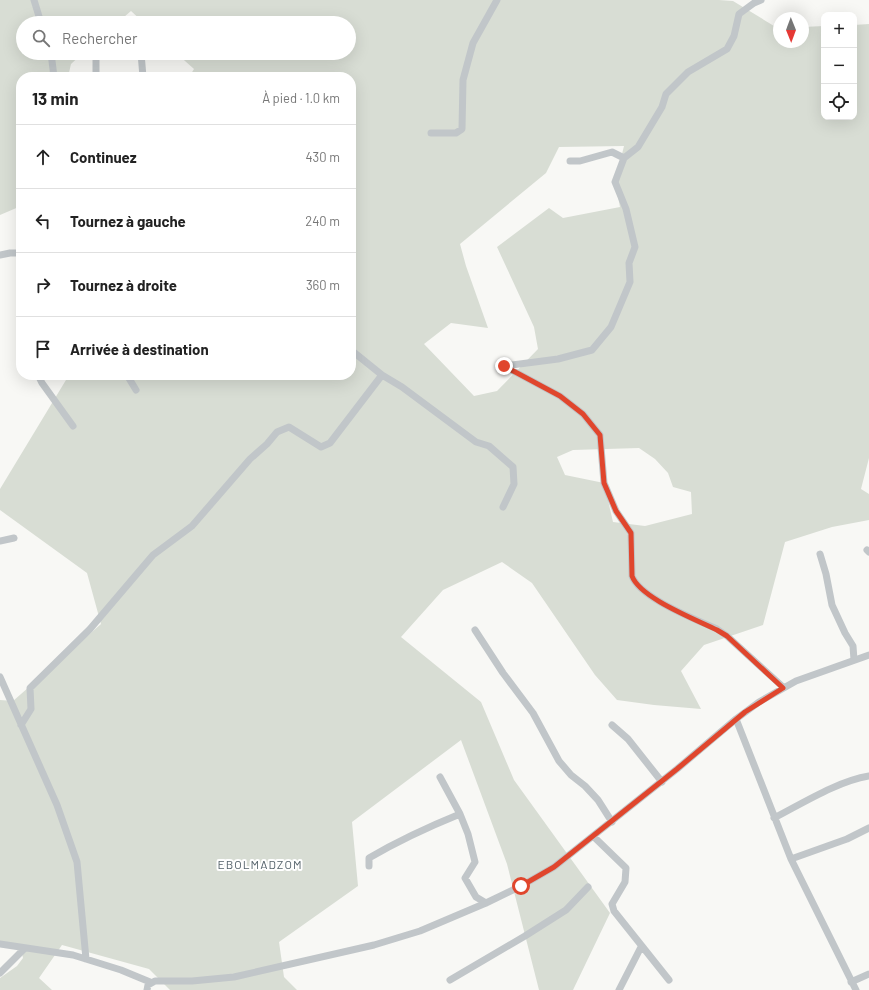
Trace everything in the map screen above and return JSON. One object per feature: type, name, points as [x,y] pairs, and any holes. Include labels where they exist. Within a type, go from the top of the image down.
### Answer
[{"type":"street","points":[[34,0],[39,16]]},
{"type":"street","points":[[431,133],[456,133],[462,129],[463,80],[473,43],[497,0]]},
{"type":"street","points":[[761,0],[754,3],[739,14],[734,36],[727,49],[688,72],[666,94],[662,107],[638,147],[624,158],[615,182],[626,209],[635,247],[629,263],[630,282],[611,328],[592,350],[558,359],[504,366],[560,396],[583,414],[600,435],[604,483],[616,511],[631,533],[632,576],[634,582],[651,597],[727,636],[783,688]]},
{"type":"street","points":[[52,60],[53,72]]},
{"type":"street","points":[[96,60],[96,72]]},
{"type":"street","points":[[142,60],[143,72]]},
{"type":"street","points":[[570,161],[580,161],[612,152],[624,158]]},
{"type":"street","points":[[0,255],[16,252]]},
{"type":"street","points":[[356,354],[382,375],[402,387],[476,442],[489,446],[513,467],[514,484],[503,507]]},
{"type":"street","points":[[21,725],[31,708],[30,688],[90,629],[153,554],[192,526],[250,459],[267,444],[277,432],[289,427],[321,447],[330,443],[382,375]]},
{"type":"street","points":[[40,380],[73,426]]},
{"type":"street","points":[[130,380],[136,390]]},
{"type":"street","points":[[0,541],[14,538]]},
{"type":"street","points":[[820,554],[826,574],[832,605],[853,646],[854,660]]},
{"type":"street","points":[[475,630],[503,673],[533,713],[559,761],[598,800],[612,822]]},
{"type":"street","points":[[0,944],[73,955],[121,970],[150,982],[212,980],[234,977],[286,966],[395,939],[420,931],[486,903],[521,886],[554,867],[662,782],[736,719],[759,702],[796,681],[869,655]]},
{"type":"street","points":[[0,677],[57,805],[77,862],[86,959]]},
{"type":"street","points":[[736,719],[791,858],[856,990]]},
{"type":"street","points":[[612,725],[628,739],[662,782]]},
{"type":"street","points":[[440,776],[460,814],[468,834],[475,862],[465,878],[476,897],[486,903]]},
{"type":"street","points":[[774,818],[831,789],[860,777],[869,776]]},
{"type":"street","points":[[369,866],[369,858],[388,846],[460,814]]},
{"type":"street","points":[[791,858],[847,839],[869,828]]},
{"type":"street","points":[[593,836],[626,868],[625,882],[612,904],[614,911],[668,980]]},
{"type":"street","points":[[450,980],[566,910],[588,888]]},
{"type":"street","points":[[619,990],[641,947]]},
{"type":"street","points":[[0,973],[25,948]]},
{"type":"street","points":[[852,982],[869,974]]},
{"type":"street","points":[[147,990],[150,982]]},
{"type":"shaded area","points":[[0,0],[733,1],[773,25],[773,48],[809,48],[809,27],[821,26],[821,120],[857,120],[857,25],[869,24],[869,458],[861,489],[869,494],[869,520],[832,527],[785,542],[763,625],[704,645],[681,671],[701,709],[617,700],[595,675],[532,583],[502,562],[443,590],[401,637],[481,702],[514,780],[610,913],[573,990],[539,990],[507,864],[461,740],[352,822],[358,886],[279,942],[284,977],[297,990],[170,990],[149,969],[62,945],[39,978],[52,990],[0,990],[0,978],[17,966],[23,958],[21,949],[0,945],[0,700],[13,701],[101,624],[87,573],[0,510],[0,489],[66,380],[356,380],[356,72],[192,72],[194,69],[184,60],[356,60],[356,16],[136,16],[131,11],[125,16],[16,16],[16,60],[75,60],[71,64],[69,72],[16,72],[16,208],[0,215]],"holes":[[[624,146],[615,182],[620,207],[563,218],[549,208],[497,247],[534,327],[538,349],[497,391],[474,396],[424,344],[451,323],[488,328],[466,266],[460,244],[546,173],[559,147]],[[639,448],[655,459],[668,473],[673,487],[691,492],[692,514],[645,526],[613,522],[604,483],[565,475],[557,457],[573,450]]]},
{"type":"district","name":"EBOLMADZOM","points":[[260,864]]},
{"type":"route","points":[[504,366],[560,396],[583,414],[600,435],[604,483],[616,511],[631,533],[632,576],[634,582],[651,597],[727,636],[783,688],[745,712],[677,769],[554,867],[521,886]]}]
